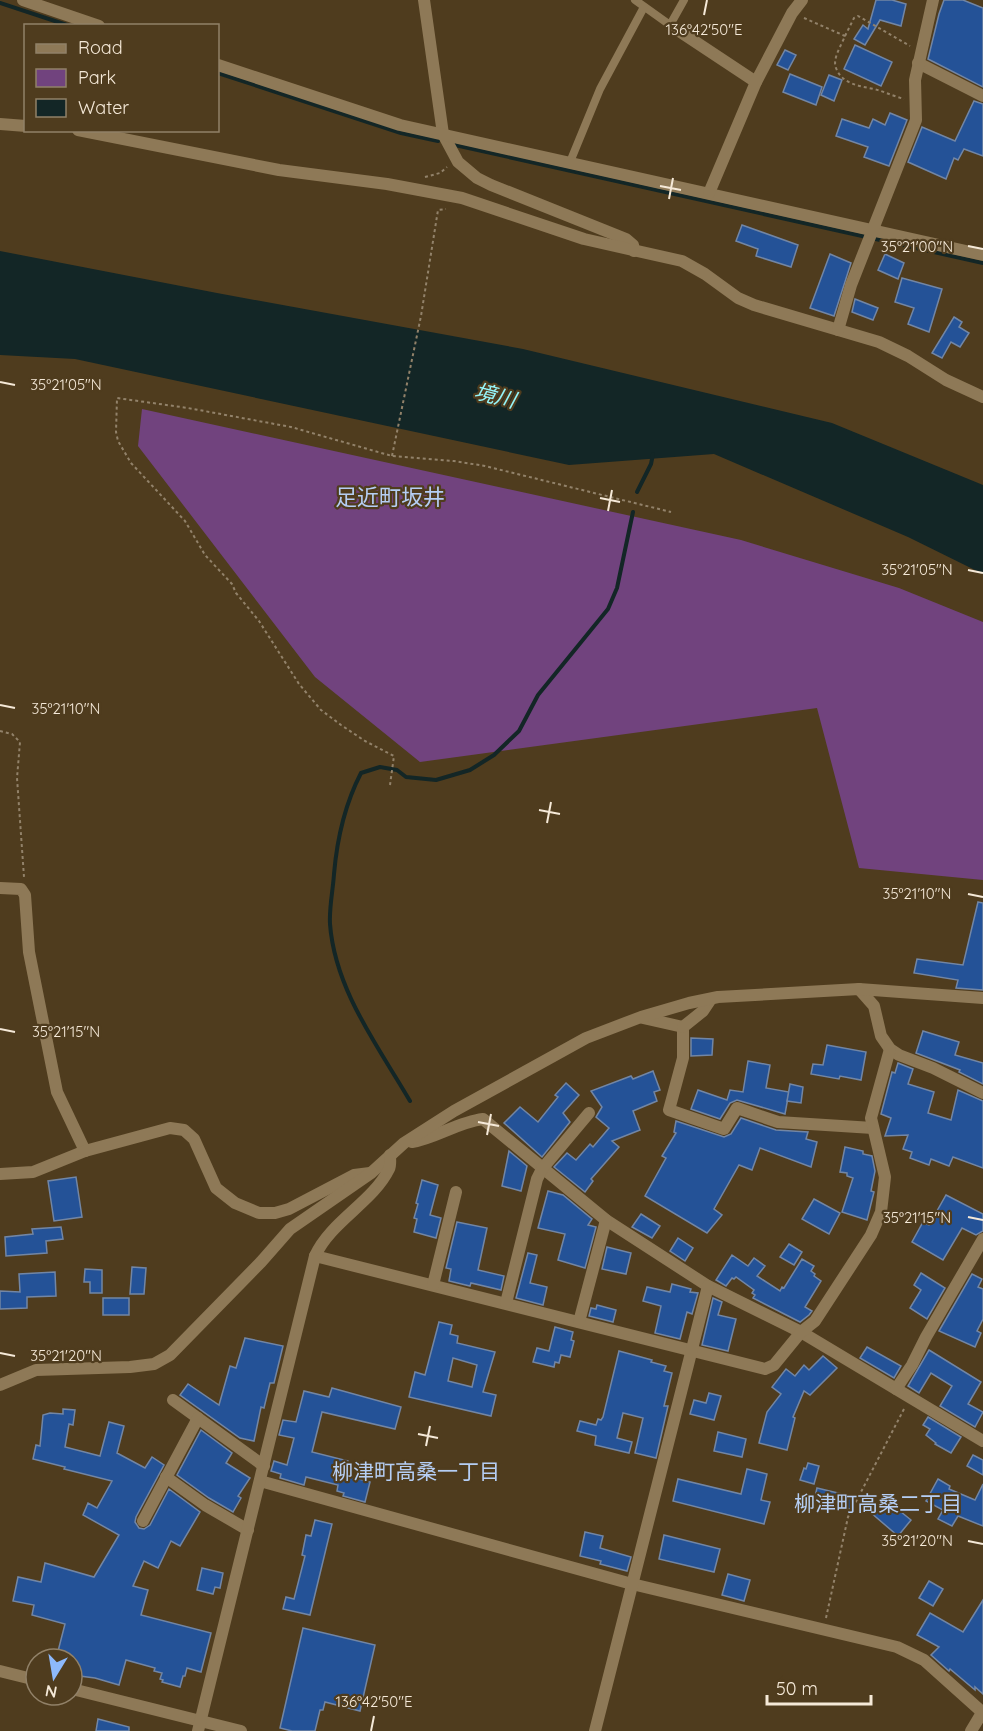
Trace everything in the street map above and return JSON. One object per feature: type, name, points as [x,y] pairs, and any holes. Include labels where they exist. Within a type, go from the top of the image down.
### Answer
[{"type":"street","points":[[22,0],[93,24]]},
{"type":"street","points":[[424,0],[443,134],[458,162],[477,178],[626,239],[633,245],[634,251]]},
{"type":"street","points":[[709,193],[756,82],[792,13],[802,0]]},
{"type":"street","points":[[838,330],[851,285],[916,120],[915,80],[933,0]]},
{"type":"street","points":[[670,25],[756,82]]},
{"type":"street","points":[[919,58],[983,96]]},
{"type":"street","points":[[219,65],[400,125],[709,193],[871,235],[983,255]]},
{"type":"street","points":[[0,124],[24,126]]},
{"type":"street","points":[[88,132],[279,170],[379,183],[462,198],[491,206],[543,226],[634,251],[682,261],[705,274],[738,298],[879,342],[908,356],[946,380],[983,397]]},
{"type":"street","points":[[0,888],[21,889],[26,895],[28,952],[57,1092],[85,1151]]},
{"type":"street","points":[[0,1385],[36,1370],[130,1367],[154,1364],[170,1355],[253,1271],[290,1229],[371,1173],[405,1143],[454,1111],[515,1075],[586,1038],[641,1017],[711,999],[859,989],[983,998]]},
{"type":"street","points":[[859,989],[874,1006],[881,1035],[890,1049],[898,1055],[933,1068],[983,1093]]},
{"type":"street","points":[[682,1027],[703,1011],[711,999]]},
{"type":"street","points":[[641,1017],[682,1027]]},
{"type":"street","points":[[682,1027],[682,1058],[669,1110],[724,1129],[737,1108],[778,1122],[873,1128]]},
{"type":"street","points":[[315,1256],[765,1369],[774,1365],[801,1332],[815,1321],[872,1235],[881,1212],[885,1177],[870,1118],[890,1049]]},
{"type":"street","points":[[506,1303],[537,1179],[542,1169],[589,1113]]},
{"type":"street","points":[[405,1143],[422,1140],[470,1121],[483,1119],[606,1220],[708,1286],[801,1332],[983,1442]]},
{"type":"street","points":[[0,1174],[33,1172],[85,1151],[170,1128],[184,1130],[194,1139],[216,1188],[235,1203],[259,1213],[275,1213],[289,1209],[354,1175],[371,1173]]},
{"type":"street","points":[[199,1726],[315,1256],[322,1241],[380,1182],[391,1167],[390,1155]]},
{"type":"street","points":[[433,1285],[456,1192]]},
{"type":"street","points":[[579,1323],[606,1220]]},
{"type":"street","points":[[896,1389],[983,1239]]},
{"type":"street","points":[[594,1731],[708,1286]]},
{"type":"street","points":[[173,1400],[264,1466]]},
{"type":"street","points":[[143,1521],[198,1418]]},
{"type":"street","points":[[166,1476],[205,1505],[248,1530]]},
{"type":"street","points":[[260,1481],[632,1584],[897,1647],[924,1660],[983,1712],[971,1731]]},
{"type":"street","points":[[0,1671],[24,1677]]},
{"type":"street","points":[[84,1692],[199,1726],[241,1731]]},
{"type":"lane","points":[[635,0],[670,25],[684,0]]},
{"type":"lane","points":[[570,162],[605,79],[644,7]]},
{"type":"path","points":[[792,13],[845,36]]},
{"type":"path","points":[[915,102],[879,90],[857,86],[842,75],[836,68],[835,62],[854,18],[858,16],[919,58]]},
{"type":"path","points":[[392,456],[421,316],[438,210],[453,210]]},
{"type":"path","points":[[390,785],[394,756],[341,725],[321,710],[309,697],[232,584],[205,555],[185,521],[131,463],[118,441],[116,432],[117,398],[188,408],[291,427],[392,456],[454,460],[485,466],[671,512]]},
{"type":"path","points":[[0,731],[12,734],[20,742],[18,778],[24,879],[21,889]]},
{"type":"path","points":[[824,1630],[848,1517],[910,1397]]},
{"type":"green space","points":[[142,409],[741,540],[899,588],[983,622],[983,880],[859,868],[817,708],[420,762],[315,677],[138,446]]},
{"type":"water","name":"境川","points":[[0,251],[523,349],[832,423],[983,485],[983,574],[908,537],[714,454],[569,465],[75,359],[0,355]]},
{"type":"building","points":[[876,0],[892,0],[906,4],[901,26],[880,20],[865,45],[854,39],[863,25],[868,29]]},
{"type":"building","points":[[944,0],[963,0],[983,8],[983,87],[928,59]]},
{"type":"building","points":[[855,45],[892,62],[881,86],[844,69]]},
{"type":"building","points":[[785,50],[796,55],[788,70],[777,65]]},
{"type":"building","points":[[790,74],[822,87],[816,105],[783,92]]},
{"type":"building","points":[[829,75],[842,80],[834,101],[821,95]]},
{"type":"building","points":[[974,101],[983,104],[983,156],[964,149],[958,160],[954,158],[946,179],[908,162],[922,127],[955,141]]},
{"type":"building","points":[[890,113],[907,120],[889,166],[864,157],[868,147],[836,136],[842,119],[869,128],[873,119],[885,125]]},
{"type":"building","points":[[742,225],[798,245],[791,267],[756,256],[758,249],[736,241]]},
{"type":"building","points":[[830,254],[851,263],[834,316],[810,308]]},
{"type":"building","points":[[885,254],[904,263],[898,279],[878,270]]},
{"type":"building","points":[[902,278],[942,289],[929,332],[908,324],[914,308],[895,302]]},
{"type":"building","points":[[855,299],[878,308],[873,320],[852,312]]},
{"type":"building","points":[[954,317],[962,322],[959,327],[969,333],[960,347],[951,342],[942,358],[932,353]]},
{"type":"building","points":[[978,902],[983,903],[983,990],[956,988],[958,980],[914,973],[917,959],[963,965]]},
{"type":"building","points":[[923,1031],[959,1042],[955,1055],[983,1063],[983,1084],[959,1072],[960,1070],[916,1053]]},
{"type":"building","points":[[691,1038],[713,1039],[712,1055],[691,1056]]},
{"type":"building","points":[[827,1045],[866,1052],[861,1080],[811,1074],[813,1064],[823,1065]]},
{"type":"building","points":[[748,1061],[770,1065],[766,1088],[789,1092],[785,1114],[737,1100],[730,1103],[720,1119],[691,1109],[698,1090],[727,1100],[730,1090],[743,1092]]},
{"type":"building","points":[[898,1063],[913,1069],[908,1084],[934,1092],[928,1113],[951,1120],[958,1090],[983,1101],[983,1168],[953,1157],[949,1166],[931,1159],[929,1165],[910,1158],[912,1152],[903,1149],[908,1135],[885,1136],[891,1118],[881,1114],[892,1072],[895,1073]]},
{"type":"building","points":[[653,1071],[660,1090],[654,1092],[657,1101],[633,1111],[640,1130],[612,1141],[619,1147],[591,1179],[593,1181],[585,1192],[554,1167],[567,1153],[576,1160],[590,1144],[593,1147],[609,1128],[596,1117],[602,1107],[591,1091],[631,1076],[633,1079]]},
{"type":"building","points":[[566,1083],[579,1095],[563,1113],[570,1122],[542,1157],[504,1123],[520,1107],[538,1122],[558,1097],[555,1095]]},
{"type":"building","points":[[790,1084],[803,1087],[801,1103],[787,1101]]},
{"type":"building","points":[[741,1118],[776,1130],[808,1132],[806,1139],[817,1142],[811,1167],[760,1148],[752,1170],[739,1165],[714,1209],[722,1215],[707,1233],[645,1196],[666,1158],[662,1156],[676,1133],[674,1132],[676,1121],[724,1137],[731,1134]]},
{"type":"building","points":[[845,1147],[863,1151],[863,1154],[872,1156],[875,1171],[871,1191],[874,1192],[867,1220],[842,1212],[853,1178],[847,1176],[847,1173],[840,1172]]},
{"type":"building","points":[[509,1151],[527,1166],[521,1191],[502,1186]]},
{"type":"building","points":[[76,1177],[82,1217],[54,1221],[48,1181]]},
{"type":"building","points":[[422,1180],[438,1185],[430,1215],[441,1218],[436,1238],[414,1232],[417,1219],[414,1218],[418,1204],[416,1203]]},
{"type":"building","points":[[548,1191],[563,1195],[592,1219],[588,1225],[596,1227],[585,1268],[558,1260],[565,1234],[538,1228]]},
{"type":"building","points":[[946,1195],[983,1214],[983,1231],[976,1235],[962,1228],[943,1260],[912,1242],[923,1222],[929,1225]]},
{"type":"building","points":[[814,1199],[840,1213],[829,1234],[802,1219]]},
{"type":"building","points":[[641,1214],[660,1226],[652,1238],[632,1227]]},
{"type":"building","points":[[457,1222],[487,1228],[478,1270],[504,1276],[501,1290],[449,1281],[451,1269],[446,1268]]},
{"type":"building","points":[[61,1227],[63,1239],[46,1241],[47,1253],[6,1256],[5,1237],[33,1234],[32,1229]]},
{"type":"building","points":[[678,1238],[693,1248],[685,1261],[670,1251]]},
{"type":"building","points":[[789,1244],[802,1252],[794,1265],[780,1257]]},
{"type":"building","points":[[607,1247],[631,1253],[626,1274],[602,1269]]},
{"type":"building","points":[[528,1253],[537,1255],[530,1283],[547,1287],[543,1305],[516,1298]]},
{"type":"building","points":[[732,1255],[748,1266],[754,1258],[765,1266],[757,1276],[780,1291],[802,1259],[814,1266],[811,1271],[821,1281],[805,1307],[812,1311],[800,1322],[753,1298],[754,1290],[736,1277],[732,1278],[726,1286],[716,1280]]},
{"type":"building","points":[[132,1267],[146,1268],[144,1294],[130,1294]]},
{"type":"building","points":[[85,1269],[102,1270],[102,1293],[90,1293],[90,1282],[84,1282]]},
{"type":"building","points":[[55,1272],[56,1296],[27,1297],[27,1308],[0,1309],[0,1291],[20,1292],[19,1274]]},
{"type":"building","points":[[921,1273],[945,1288],[927,1319],[910,1308],[921,1290],[914,1285]]},
{"type":"building","points":[[972,1274],[982,1279],[978,1287],[983,1289],[983,1319],[977,1331],[981,1333],[975,1347],[939,1331]]},
{"type":"building","points":[[672,1284],[698,1293],[692,1314],[687,1312],[680,1339],[655,1333],[661,1306],[643,1301],[647,1287],[670,1292]]},
{"type":"building","points":[[103,1298],[129,1298],[129,1315],[103,1315]]},
{"type":"building","points":[[713,1298],[722,1302],[718,1315],[736,1319],[728,1351],[702,1345]]},
{"type":"building","points":[[597,1305],[616,1310],[613,1322],[589,1316],[591,1308],[596,1309]]},
{"type":"building","points":[[439,1322],[452,1325],[450,1334],[458,1336],[457,1343],[495,1352],[483,1392],[496,1395],[491,1416],[409,1397],[415,1372],[425,1375]],"holes":[[[453,1358],[477,1365],[472,1387],[448,1381]]]},
{"type":"building","points":[[555,1327],[573,1332],[571,1340],[574,1341],[570,1357],[561,1355],[559,1363],[555,1362],[554,1367],[533,1362],[537,1348],[549,1351]]},
{"type":"building","points":[[245,1338],[283,1346],[274,1383],[270,1383],[264,1408],[261,1407],[254,1441],[240,1438],[180,1395],[188,1384],[219,1405],[230,1366],[236,1368]]},
{"type":"building","points":[[867,1347],[901,1366],[894,1378],[860,1358]]},
{"type":"building","points":[[929,1350],[981,1382],[968,1404],[983,1412],[975,1427],[940,1406],[952,1386],[931,1373],[919,1393],[908,1386]]},
{"type":"building","points":[[619,1351],[652,1360],[651,1362],[666,1366],[664,1371],[672,1373],[664,1406],[668,1406],[656,1458],[635,1453],[643,1418],[623,1413],[617,1438],[632,1442],[629,1453],[595,1445],[596,1436],[577,1431],[580,1421],[596,1425],[598,1419],[601,1420],[603,1417]]},
{"type":"building","points":[[823,1356],[837,1368],[810,1395],[804,1391],[793,1417],[795,1418],[787,1450],[759,1443],[767,1412],[781,1394],[772,1387],[786,1369],[795,1376],[804,1365],[809,1370]]},
{"type":"building","points":[[332,1388],[401,1407],[395,1429],[322,1412],[312,1452],[348,1461],[344,1475],[370,1482],[365,1502],[343,1496],[344,1493],[337,1491],[338,1485],[306,1477],[304,1485],[280,1478],[281,1474],[271,1471],[274,1461],[287,1465],[294,1438],[279,1435],[283,1420],[296,1422],[304,1391],[329,1397]]},
{"type":"building","points":[[709,1393],[721,1396],[714,1420],[690,1414],[694,1400],[706,1403]]},
{"type":"building","points":[[63,1409],[75,1410],[73,1425],[69,1424],[65,1447],[100,1456],[109,1422],[124,1426],[117,1453],[145,1468],[152,1457],[164,1465],[136,1517],[135,1522],[139,1528],[144,1529],[150,1525],[169,1489],[200,1512],[180,1546],[171,1541],[158,1568],[144,1561],[133,1586],[148,1590],[141,1615],[211,1633],[201,1672],[187,1668],[180,1687],[162,1682],[163,1680],[160,1679],[162,1673],[154,1671],[155,1668],[126,1660],[119,1685],[84,1677],[84,1647],[59,1647],[65,1624],[32,1615],[34,1605],[13,1601],[18,1577],[41,1582],[45,1563],[94,1577],[119,1535],[83,1515],[88,1503],[97,1508],[112,1481],[33,1459],[36,1445],[40,1446],[43,1415],[63,1414]]},
{"type":"building","points":[[928,1417],[961,1437],[951,1453],[935,1444],[926,1435],[930,1429],[923,1425]]},
{"type":"building","points":[[201,1430],[232,1453],[226,1463],[250,1478],[238,1496],[241,1498],[233,1512],[177,1475]]},
{"type":"building","points":[[718,1432],[746,1439],[742,1457],[714,1451]]},
{"type":"building","points":[[973,1455],[983,1460],[983,1475],[967,1466]]},
{"type":"building","points":[[808,1463],[819,1466],[814,1484],[800,1480]]},
{"type":"building","points":[[747,1469],[767,1474],[761,1500],[770,1502],[764,1524],[673,1501],[678,1479],[741,1494]]},
{"type":"building","points":[[938,1479],[950,1486],[949,1489],[975,1500],[983,1484],[983,1526],[958,1516],[952,1526],[938,1519],[943,1510],[926,1501]]},
{"type":"building","points":[[817,1488],[855,1497],[854,1503],[850,1509],[814,1501]]},
{"type":"building","points":[[890,1503],[911,1520],[898,1536],[870,1512],[877,1504],[884,1510]]},
{"type":"building","points":[[315,1520],[332,1524],[310,1615],[283,1609],[286,1597],[294,1599],[305,1556],[302,1555],[306,1535],[311,1536]]},
{"type":"building","points":[[585,1532],[603,1536],[600,1548],[631,1557],[627,1571],[580,1556]]},
{"type":"building","points":[[664,1535],[720,1549],[714,1572],[659,1559]]},
{"type":"building","points":[[202,1568],[223,1573],[220,1588],[215,1587],[213,1594],[197,1590]]},
{"type":"building","points":[[728,1574],[750,1580],[744,1601],[722,1595]]},
{"type":"building","points":[[929,1581],[943,1589],[933,1606],[919,1598]]},
{"type":"building","points":[[983,1600],[983,1694],[950,1669],[949,1671],[931,1655],[939,1647],[917,1635],[930,1613],[963,1632]]},
{"type":"building","points":[[303,1628],[375,1645],[360,1711],[325,1702],[323,1710],[320,1710],[315,1731],[292,1731],[280,1728]]},
{"type":"building","points":[[98,1719],[129,1727],[129,1731],[96,1731]]},
{"type":"waterway","points":[[0,3],[64,24]]},
{"type":"waterway","points":[[219,73],[401,133],[438,141]]},
{"type":"waterway","points":[[455,145],[983,263]]},
{"type":"waterway","points":[[637,492],[651,464],[653,454]]},
{"type":"waterway","points":[[410,1101],[349,995],[334,948],[330,918],[335,861],[350,797],[361,773],[380,767],[397,770],[406,777],[436,780],[470,770],[494,755],[519,731],[538,695],[608,609],[617,588],[633,512]]},
{"type":"district","name":"足近町坂井","points":[[390,497]]},
{"type":"district","name":"柳津町高桑一丁目","points":[[416,1472]]},
{"type":"district","name":"柳津町高桑二丁目","points":[[878,1504]]}]
